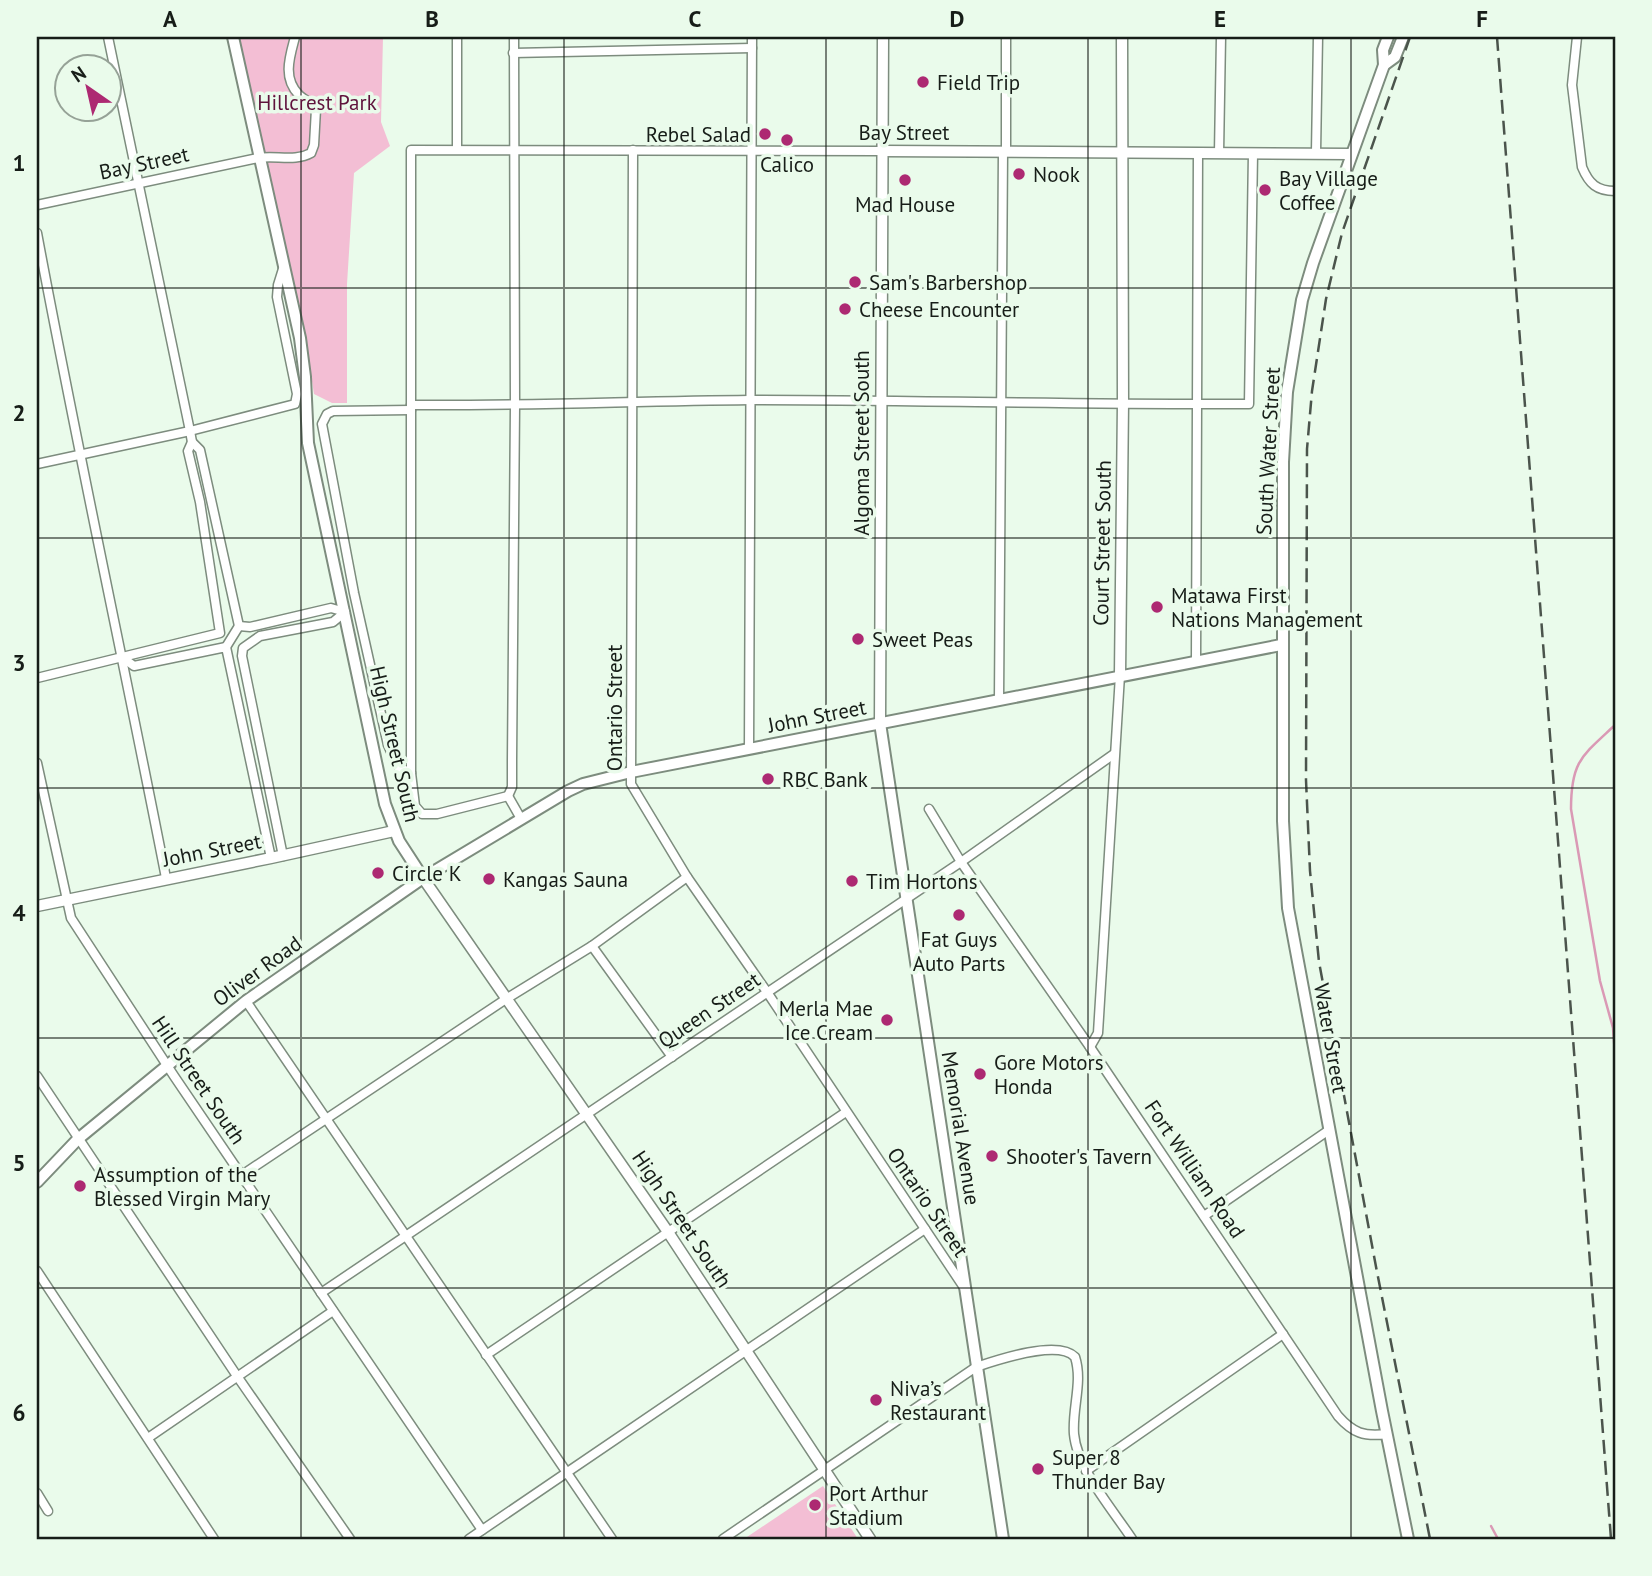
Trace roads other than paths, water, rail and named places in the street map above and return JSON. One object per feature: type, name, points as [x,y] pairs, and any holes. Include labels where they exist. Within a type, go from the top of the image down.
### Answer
[{"type":"main road","name":"High Street South","points":[[233,37],[300,338],[308,443],[385,804],[394,831],[423,878]]},
{"type":"main road","name":"South Water Street","points":[[1281,645],[1283,462],[1290,370],[1302,300],[1350,154],[1384,65],[1383,50],[1388,37]]},
{"type":"main road","name":"South Water Street","points":[[1384,65],[1395,57],[1404,37]]},
{"type":"main road","name":"John Street","points":[[520,817],[583,784],[631,772],[1281,645]]},
{"type":"main road","name":"Water Street","points":[[1281,645],[1283,821],[1288,908],[1387,1434]]},
{"type":"main road","name":"Memorial Avenue","points":[[880,723],[1003,1539]]},
{"type":"main road","name":"Oliver Road","points":[[37,1182],[78,1139],[246,1001],[423,878],[520,817]]},
{"type":"main road","points":[[1387,1434],[1408,1539]]},
{"type":"street","points":[[37,678],[220,633],[200,502],[188,451],[192,442],[190,431],[108,37]]},
{"type":"street","name":"Bay Street","points":[[37,205],[258,158],[275,155],[297,158],[314,150],[316,109],[298,94],[288,74],[295,37]]},
{"type":"street","points":[[457,37],[457,149]]},
{"type":"street","points":[[508,796],[512,787],[514,37]]},
{"type":"street","points":[[749,750],[752,37]]},
{"type":"street","name":"Algoma Street South","points":[[880,723],[883,37]]},
{"type":"street","points":[[999,700],[1000,401],[1006,37]]},
{"type":"street","name":"Court Street South","points":[[1090,1047],[1098,1033],[1120,675],[1123,402],[1122,37]]},
{"type":"street","points":[[1219,153],[1221,37]]},
{"type":"street","points":[[1316,152],[1318,37]]},
{"type":"street","points":[[1577,37],[1572,93],[1582,167],[1587,180],[1595,187],[1615,191]]},
{"type":"street","points":[[513,53],[752,48]]},
{"type":"street","name":"Bay Street","points":[[411,407],[411,150],[1350,154]]},
{"type":"street","name":"Ontario Street","points":[[633,150],[631,784],[687,877],[967,1292]]},
{"type":"street","points":[[1196,661],[1198,153]]},
{"type":"street","points":[[411,773],[398,767],[388,745],[354,593],[323,424],[327,414],[332,411],[411,407],[632,401],[1249,404],[1253,153]]},
{"type":"street","points":[[37,233],[79,456],[123,658],[166,878]]},
{"type":"street","points":[[37,464],[291,406],[297,400],[277,297],[283,269]]},
{"type":"street","points":[[411,407],[411,773],[415,806],[422,814],[437,814],[508,796]]},
{"type":"street","points":[[192,442],[200,450],[239,626]]},
{"type":"street","points":[[200,502],[211,500]]},
{"type":"street","points":[[123,658],[134,666],[221,647],[239,626],[250,626],[331,608],[345,612]]},
{"type":"street","points":[[284,856],[242,656],[243,648],[260,636],[334,622],[345,612]]},
{"type":"street","points":[[221,647],[271,858]]},
{"type":"street","name":"Queen Street","points":[[321,1293],[961,862],[1114,754]]},
{"type":"street","name":"Hill Street South","points":[[37,763],[71,918],[332,1311],[482,1530]]},
{"type":"street","points":[[508,796],[520,817]]},
{"type":"street","name":"Fort William Road","points":[[929,809],[961,862],[1090,1047],[1314,1382],[1347,1426],[1361,1434],[1387,1434]]},
{"type":"street","name":"John Street","points":[[37,905],[284,856],[394,831]]},
{"type":"street","points":[[242,1175],[506,999],[592,946],[687,877]]},
{"type":"street","name":"High Street South","points":[[423,878],[668,1232],[870,1539]]},
{"type":"street","points":[[592,946],[672,1057]]},
{"type":"street","points":[[246,1001],[612,1539]]},
{"type":"street","points":[[37,1076],[349,1539]]},
{"type":"street","points":[[486,1355],[846,1112]]},
{"type":"street","points":[[1204,1216],[1329,1130]]},
{"type":"street","points":[[469,1539],[925,1229]]},
{"type":"street","points":[[37,1271],[214,1539]]},
{"type":"street","points":[[148,1438],[332,1311]]},
{"type":"street","points":[[1086,1471],[1283,1334]]},
{"type":"street","points":[[723,1539],[976,1367],[1006,1357],[1065,1351],[1075,1357],[1079,1378],[1074,1407],[1074,1436],[1086,1471],[1132,1539]]},
{"type":"street","points":[[37,1493],[48,1511]]},
{"type":"waterway","points":[[1615,725],[1594,744],[1576,770],[1571,809],[1600,981],[1613,1028],[1615,1054]]},
{"type":"waterway","points":[[1491,1526],[1498,1539]]},
{"type":"railway","points":[[1410,37],[1342,233],[1326,299],[1312,391],[1307,449],[1306,780],[1310,871],[1319,962],[1430,1539]]},
{"type":"railway","points":[[1497,37],[1611,1539]]},
{"type":"place","name":"Field Trip","points":[[923,82]]},
{"type":"place","name":"Rebel Salad","points":[[765,134]]},
{"type":"place","name":"Calico","points":[[787,140]]},
{"type":"place","name":"Nook","points":[[1019,174]]},
{"type":"place","name":"Mad House","points":[[905,180]]},
{"type":"place","name":"Bay Village Coffee","points":[[1265,190]]},
{"type":"place","name":"Sam's Barbershop","points":[[855,282]]},
{"type":"place","name":"Cheese Encounter","points":[[845,309]]},
{"type":"place","name":"Matawa First Nations Management","points":[[1157,607]]},
{"type":"place","name":"Sweet Peas","points":[[858,639]]},
{"type":"place","name":"RBC Bank","points":[[768,779]]},
{"type":"place","name":"Circle K","points":[[378,873]]},
{"type":"place","name":"Kangas Sauna","points":[[489,879]]},
{"type":"place","name":"Tim Hortons","points":[[852,881]]},
{"type":"place","name":"Fat Guys Auto Parts","points":[[959,915]]},
{"type":"place","name":"Merla Mae Ice Cream","points":[[887,1020]]},
{"type":"place","name":"Gore Motors Honda","points":[[980,1074]]},
{"type":"place","name":"Shooter's Tavern","points":[[992,1156]]},
{"type":"place","name":"Assumption of the Blessed Virgin Mary","points":[[80,1186]]},
{"type":"place","name":"Niva’s Restaurant","points":[[876,1400]]},
{"type":"place","name":"Super 8 Thunder Bay","points":[[1038,1469]]},
{"type":"place","name":"Port Arthur Stadium","points":[[815,1505]]},
{"type":"park label","name":"Hillcrest Park","points":[[317,102]]}]
